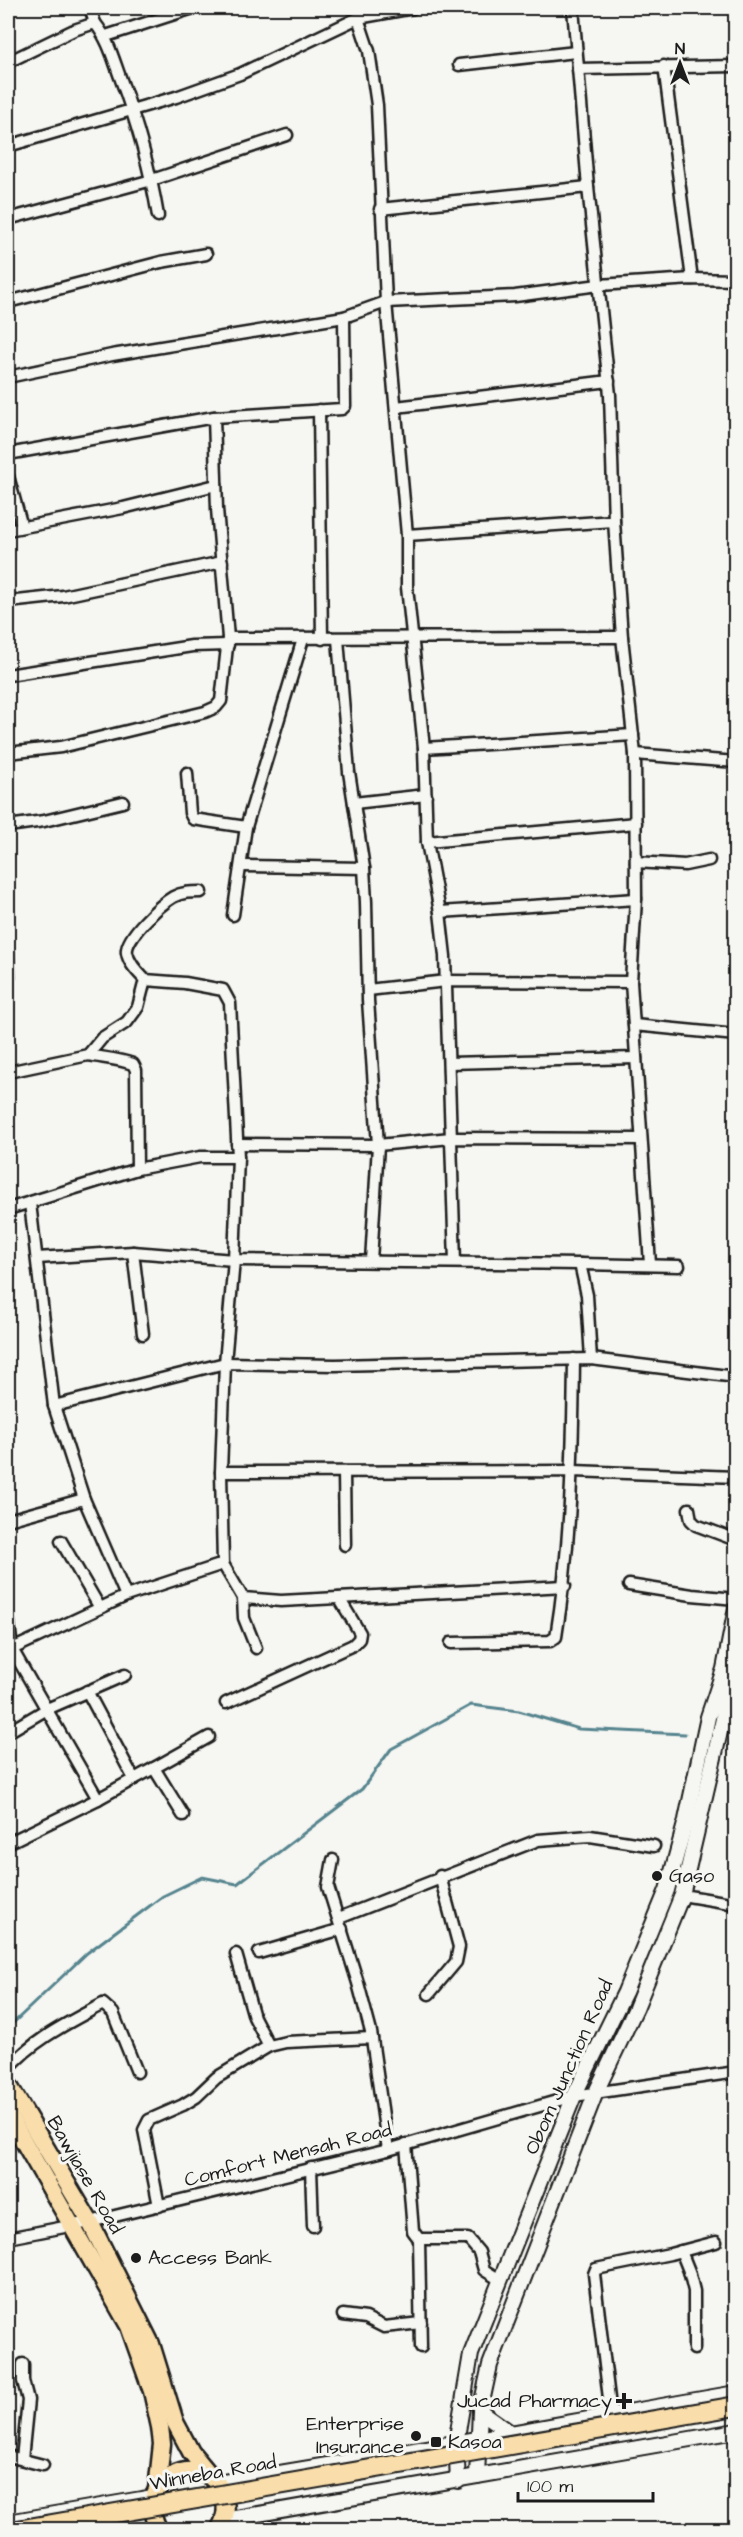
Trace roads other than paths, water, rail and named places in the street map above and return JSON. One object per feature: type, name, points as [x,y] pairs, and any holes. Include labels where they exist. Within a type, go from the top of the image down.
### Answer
[{"type":"highway","name":"Winneba Road","points":[[17,2529],[735,2406]]},
{"type":"highway","name":"Winneba Road","points":[[89,2529],[735,2418]]},
{"type":"main road","name":"Obom Junction Road","points":[[458,2481],[456,2443],[471,2354],[574,2096],[625,1992],[667,1890],[686,1820],[708,1717],[724,1669],[735,1608]]},
{"type":"main road","name":"Obom Junction Road","points":[[477,2476],[480,2411],[490,2366],[596,2092],[636,2008],[682,1895],[697,1840],[723,1719],[724,1669]]},
{"type":"main road","name":"Bawjiase Road","points":[[8,2084],[90,2222],[151,2344],[175,2422],[191,2452],[216,2482]]},
{"type":"main road","name":"Bawjiase Road","points":[[8,2114],[129,2326],[152,2391],[160,2427],[162,2444],[152,2509],[159,2529]]},
{"type":"main road","name":"Winneba Road","points":[[216,2482],[394,2455],[735,2393]]},
{"type":"main road","points":[[480,2411],[511,2433]]},
{"type":"main road","points":[[155,2493],[167,2478],[179,2472],[192,2471],[204,2474],[216,2482],[225,2499],[221,2525],[477,2476],[735,2432]]},
{"type":"main road","name":"Winneba Road","points":[[8,2522],[155,2493]]},
{"type":"street","points":[[90,8],[95,23],[106,36],[132,110],[152,180],[158,216]]},
{"type":"street","points":[[106,36],[193,8]]},
{"type":"street","points":[[8,146],[132,110],[240,74],[358,18],[413,8]]},
{"type":"street","points":[[573,8],[588,187],[609,381],[614,521],[622,637],[635,754],[636,899],[631,982],[650,1264]]},
{"type":"street","points":[[358,18],[369,51],[377,105],[386,302],[407,535],[407,587],[424,748],[427,842],[440,912],[446,981],[455,1262]]},
{"type":"street","points":[[8,62],[74,30],[95,23]]},
{"type":"street","points":[[459,65],[576,52]]},
{"type":"street","points":[[664,66],[692,279]]},
{"type":"street","points":[[578,69],[735,66]]},
{"type":"street","points":[[8,219],[152,180],[287,135]]},
{"type":"street","points":[[380,209],[588,187]]},
{"type":"street","points":[[8,302],[161,262],[206,254]]},
{"type":"street","points":[[8,377],[112,356],[344,317],[386,302],[515,296],[599,285],[692,279],[735,280]]},
{"type":"street","points":[[8,454],[214,417],[339,410],[345,406],[344,317]]},
{"type":"street","points":[[396,407],[609,381]]},
{"type":"street","points":[[319,410],[322,639]]},
{"type":"street","points":[[8,753],[61,747],[216,707],[221,701],[228,642],[216,484],[214,417]]},
{"type":"street","points":[[8,476],[22,527]]},
{"type":"street","points":[[8,530],[123,508],[216,484]]},
{"type":"street","points":[[407,535],[614,521]]},
{"type":"street","points":[[8,602],[63,596],[222,562]]},
{"type":"street","points":[[8,675],[228,642],[303,639],[622,637]]},
{"type":"street","points":[[233,915],[246,827],[303,639]]},
{"type":"street","points":[[338,639],[349,772],[364,868],[368,990],[378,1145],[371,1261]]},
{"type":"street","points":[[424,748],[633,735]]},
{"type":"street","points":[[635,754],[735,762]]},
{"type":"street","points":[[187,773],[190,813],[193,819],[246,827]]},
{"type":"street","points":[[354,803],[426,795]]},
{"type":"street","points":[[8,826],[44,821],[123,802]]},
{"type":"street","points":[[427,842],[636,823]]},
{"type":"street","points":[[636,862],[685,865],[710,860]]},
{"type":"street","points":[[242,866],[364,868]]},
{"type":"street","points":[[201,892],[186,892],[158,908],[133,935],[127,945],[127,954],[133,967],[145,980],[185,982],[223,990],[230,1003],[238,1158],[234,1260],[225,1363],[220,1472],[222,1564],[243,1598],[244,1618],[256,1648]]},
{"type":"street","points":[[440,912],[636,899]]},
{"type":"street","points":[[8,952],[8,982]]},
{"type":"street","points":[[88,1055],[102,1038],[127,1022],[138,1007],[145,980]]},
{"type":"street","points":[[368,990],[446,981],[631,982]]},
{"type":"street","points":[[634,1025],[735,1035]]},
{"type":"street","points":[[8,1072],[88,1055],[133,1064],[136,1070],[136,1169]]},
{"type":"street","points":[[449,1063],[636,1058]]},
{"type":"street","points":[[237,1144],[378,1145],[451,1138],[641,1139]]},
{"type":"street","points":[[8,1209],[136,1169],[200,1158],[238,1158]]},
{"type":"street","points":[[30,1203],[54,1406],[84,1499],[126,1596]]},
{"type":"street","points":[[37,1258],[133,1252],[234,1260],[679,1266]]},
{"type":"street","points":[[133,1252],[143,1334]]},
{"type":"street","points":[[580,1264],[587,1295],[591,1359]]},
{"type":"street","points":[[451,1642],[550,1641],[556,1637],[565,1586],[573,1471],[574,1359]]},
{"type":"street","points":[[54,1406],[225,1363],[335,1365],[591,1359],[735,1377]]},
{"type":"street","points":[[220,1472],[573,1471],[735,1477]]},
{"type":"street","points":[[344,1472],[345,1545]]},
{"type":"street","points":[[8,1520],[84,1499]]},
{"type":"street","points":[[689,1509],[691,1520],[696,1525],[735,1540]]},
{"type":"street","points":[[61,1540],[100,1608]]},
{"type":"street","points":[[10,1650],[126,1596],[222,1564]]},
{"type":"street","points":[[629,1585],[735,1599]]},
{"type":"street","points":[[243,1598],[280,1601],[565,1586]]},
{"type":"street","points":[[226,1704],[353,1645],[359,1639],[360,1633],[339,1598]]},
{"type":"street","points":[[8,1615],[10,1650],[47,1709],[98,1799]]},
{"type":"street","points":[[8,1732],[47,1709],[125,1675]]},
{"type":"street","points":[[87,1691],[134,1779]]},
{"type":"street","points":[[8,1843],[98,1799],[209,1737]]},
{"type":"street","points":[[154,1768],[183,1815]]},
{"type":"street","points":[[339,1918],[440,1876],[538,1840],[590,1836],[654,1846]]},
{"type":"street","points":[[333,1860],[328,1887],[339,1918],[372,2038],[388,2150]]},
{"type":"street","points":[[429,1994],[456,1962],[459,1947],[440,1876]]},
{"type":"street","points":[[682,1895],[735,1904]]},
{"type":"street","points":[[259,1953],[342,1929]]},
{"type":"street","points":[[237,1954],[254,2017],[269,2046]]},
{"type":"street","points":[[8,2069],[45,2034],[103,2004],[113,2013],[137,2072]]},
{"type":"street","points":[[159,2206],[144,2130],[149,2120],[196,2097],[216,2078],[269,2046],[286,2042],[372,2038]]},
{"type":"street","name":"Comfort Mensah Road","points":[[8,2238],[90,2222],[388,2150],[574,2096],[735,2072]]},
{"type":"street","points":[[406,2145],[413,2231],[419,2239],[421,2347]]},
{"type":"street","points":[[311,2169],[313,2226]]},
{"type":"street","points":[[419,2239],[468,2239],[479,2252],[484,2270],[500,2280]]},
{"type":"street","points":[[611,2415],[598,2322],[594,2274],[596,2269],[681,2252],[716,2242]]},
{"type":"street","points":[[681,2252],[694,2291],[694,2349]]},
{"type":"street","points":[[343,2315],[366,2318],[384,2327],[420,2323]]},
{"type":"street","points":[[22,2364],[22,2381],[28,2400],[22,2459]]},
{"type":"street","points":[[8,2456],[43,2465]]},
{"type":"waterway","points":[[8,2028],[87,1953],[163,1896],[202,1877],[237,1884],[362,1789],[391,1749],[471,1705],[519,1711],[579,1729],[685,1734]]},
{"type":"place","name":"Gaso","points":[[657,1876]]},
{"type":"place","name":"Access Bank","points":[[136,2258]]},
{"type":"place","name":"Jucad Pharmacy","points":[[624,2401]]},
{"type":"place","name":"Enterprise Insurance","points":[[416,2436]]},
{"type":"place","name":"Kasoa","points":[[436,2442]]}]
